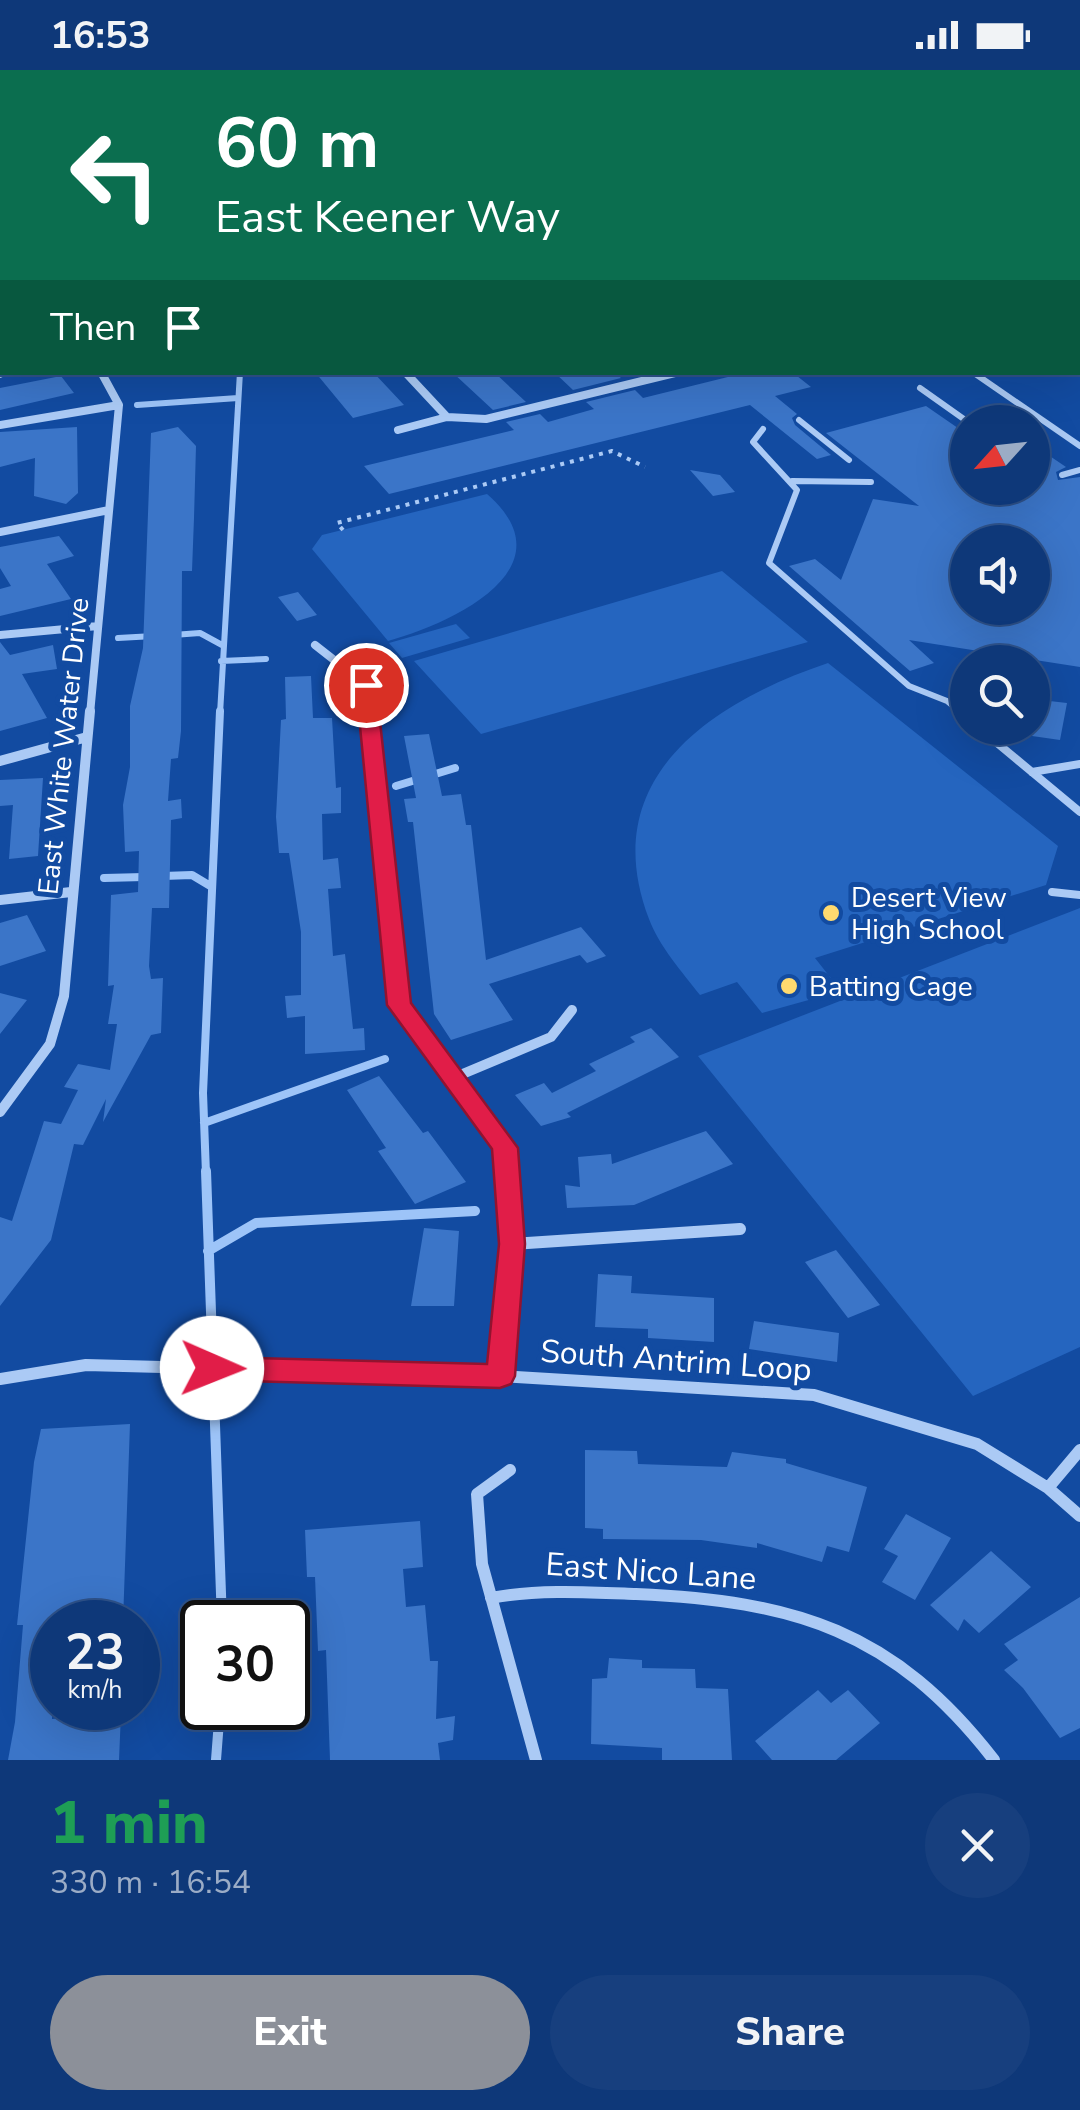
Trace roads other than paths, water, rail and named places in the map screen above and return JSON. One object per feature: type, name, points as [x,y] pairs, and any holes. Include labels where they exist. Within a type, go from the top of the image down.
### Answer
[{"type":"street","points":[[0,426],[64,411],[119,406],[103,375]]},
{"type":"street","points":[[408,375],[447,417]]},
{"type":"street","points":[[398,430],[447,417],[486,419],[652,376]]},
{"type":"street","name":"East White Water Drive","points":[[0,1112],[50,1044],[64,996],[119,406]]},
{"type":"street","points":[[0,532],[109,510]]},
{"type":"street","points":[[0,635],[98,626]]},
{"type":"street","points":[[315,645],[366,685],[399,1005],[505,1148],[512,1244],[500,1376]]},
{"type":"street","points":[[0,761],[87,738]]},
{"type":"street","points":[[0,900],[71,892]]},
{"type":"street","points":[[454,1078],[551,1037],[572,1010]]},
{"type":"street","points":[[512,1244],[740,1230]]},
{"type":"street","name":"South Antrim Loop","points":[[0,1379],[86,1366],[192,1368],[500,1376],[814,1395],[895,1416],[977,1444],[1048,1488],[1080,1516]]},
{"type":"street","points":[[1048,1488],[1080,1450]]},
{"type":"street","points":[[510,1470],[477,1494],[482,1564],[536,1760]]},
{"type":"street","name":"East Nico Lane","points":[[491,1598],[526,1590],[726,1598],[785,1610],[854,1636],[911,1670],[971,1726],[994,1760]]},
{"type":"lane","points":[[977,375],[1080,446]]},
{"type":"lane","points":[[920,388],[950,409]]},
{"type":"lane","points":[[799,420],[849,460]]},
{"type":"lane","points":[[763,430],[753,442],[760,456],[792,480],[797,490],[769,562],[909,686],[950,704]]},
{"type":"lane","points":[[1062,475],[1080,470]]},
{"type":"lane","points":[[792,480],[871,482]]},
{"type":"lane","points":[[999,745],[1080,812]]},
{"type":"lane","points":[[1032,772],[1080,764]]},
{"type":"lane","points":[[1052,892],[1080,896]]},
{"type":"waterway","points":[[223,661],[240,375]]},
{"type":"waterway","points":[[137,405],[238,398]]},
{"type":"waterway","points":[[173,635],[200,633],[222,645]]},
{"type":"waterway","points":[[118,638],[154,636]]},
{"type":"waterway","points":[[223,661],[266,659]]},
{"type":"waterway","points":[[220,714],[223,661]]},
{"type":"waterway","points":[[204,1123],[220,711]]},
{"type":"waterway","points":[[396,786],[455,768]]},
{"type":"waterway","points":[[163,876],[192,875],[212,887]]},
{"type":"waterway","points":[[104,878],[144,877]]},
{"type":"waterway","points":[[204,1123],[385,1059]]},
{"type":"waterway","points":[[204,1123],[206,1174]]},
{"type":"waterway","points":[[206,1171],[209,1251]]},
{"type":"waterway","points":[[209,1251],[256,1223],[475,1211]]},
{"type":"waterway","points":[[209,1251],[221,1600]]},
{"type":"waterway","points":[[216,1760],[218,1730]]},
{"type":"place","name":"Desert View High School","points":[[831,913]]},
{"type":"place","name":"Batting Cage","points":[[789,986]]}]
